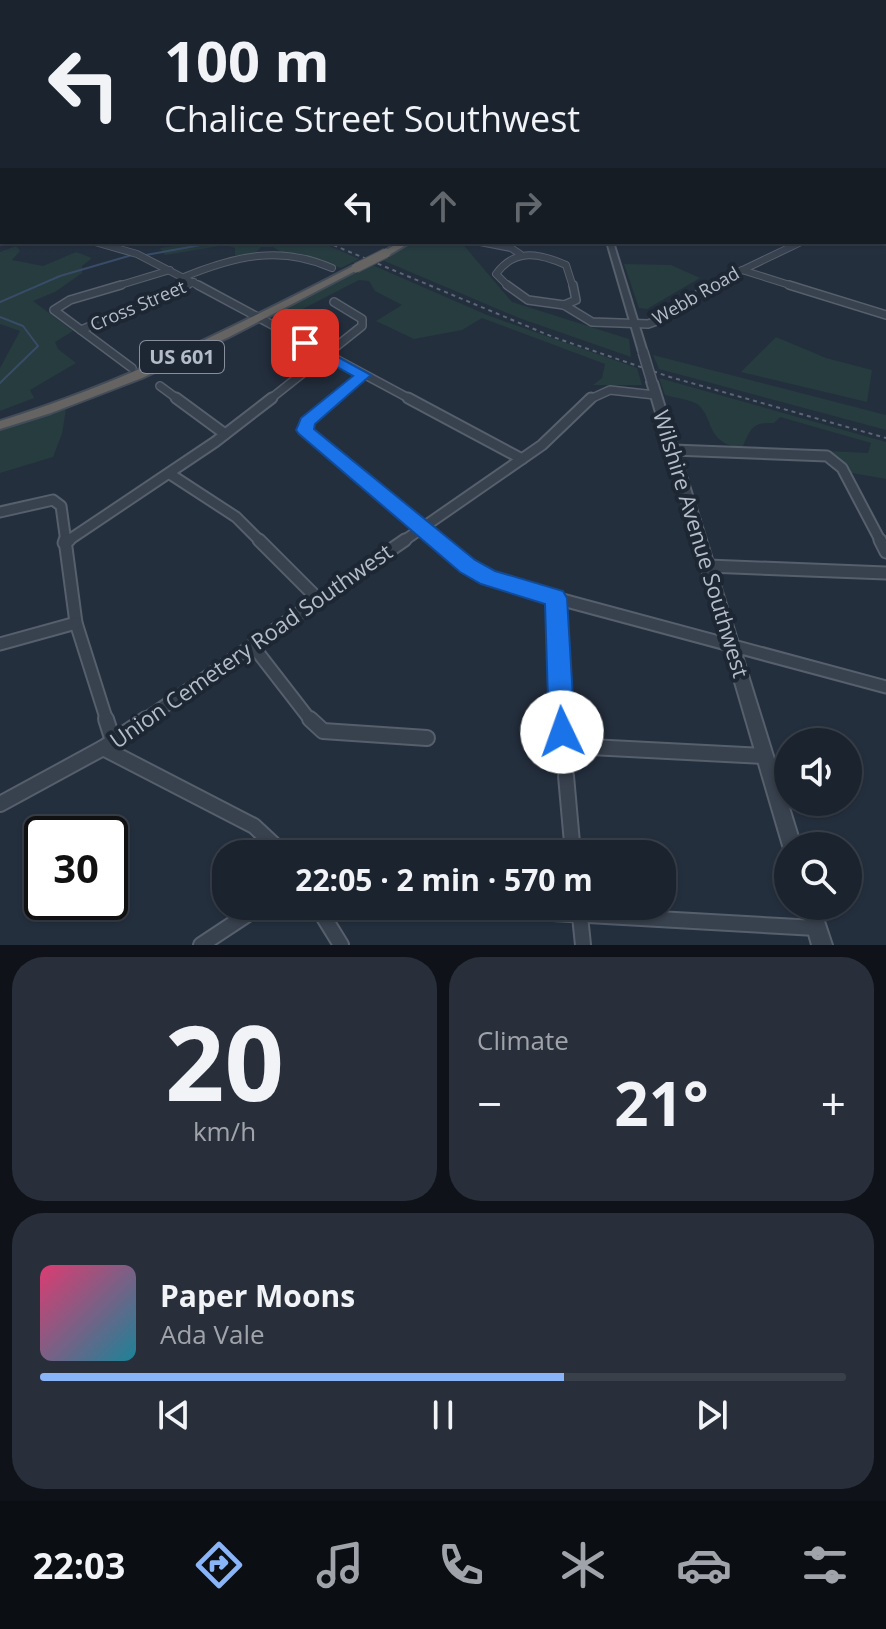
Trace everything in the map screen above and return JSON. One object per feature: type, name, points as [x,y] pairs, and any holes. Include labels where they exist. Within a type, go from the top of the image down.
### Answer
[{"type":"highway","name":"US 601","points":[[0,425],[144,374],[403,244]]},
{"type":"street","points":[[104,244],[137,254],[194,282],[522,459]]},
{"type":"street","points":[[490,244],[511,248],[520,254],[541,256],[569,268],[576,300],[566,304]]},
{"type":"street","name":"Wilshire Avenue Southwest","points":[[611,244],[788,832]]},
{"type":"street","name":"Webb Road","points":[[520,254],[505,260],[496,274],[517,295],[528,300],[566,304],[592,322],[634,324],[658,322],[705,288],[797,244]]},
{"type":"street","points":[[184,277],[226,262],[273,257],[303,256],[332,268]]},
{"type":"street","points":[[132,368],[55,312],[55,306],[170,270]]},
{"type":"street","points":[[742,270],[886,315]]},
{"type":"street","name":"Cross Street","points":[[81,330],[194,282]]},
{"type":"street","points":[[64,543],[170,474],[357,331],[363,322],[360,317],[334,302]]},
{"type":"street","points":[[364,375],[307,422],[305,430],[467,566],[488,578],[556,598],[886,687]]},
{"type":"street","points":[[160,386],[225,434]]},
{"type":"street","name":"Union Cemetery Road Southwest","points":[[0,804],[108,745],[253,646],[522,459],[563,428],[592,395],[611,390],[654,388]]},
{"type":"street","points":[[673,450],[827,456],[842,468],[886,552]]},
{"type":"street","points":[[170,474],[236,517],[319,600]]},
{"type":"street","points":[[0,512],[44,500],[57,501],[61,506],[76,623],[108,745],[254,826],[269,840]]},
{"type":"street","points":[[708,566],[886,573]]},
{"type":"street","points":[[556,598],[562,732],[571,746],[764,756]]},
{"type":"street","points":[[0,644],[76,623]]},
{"type":"street","points":[[253,646],[316,727],[323,731],[427,738]]},
{"type":"street","points":[[566,776],[572,840]]},
{"type":"street","points":[[201,945],[239,920]]},
{"type":"street","points":[[326,920],[341,945]]},
{"type":"street","points":[[580,920],[583,945]]},
{"type":"street","points":[[671,920],[819,936]]},
{"type":"green space","points":[[186,244],[325,244],[359,259],[341,268],[298,253],[283,253],[273,247],[261,247],[252,256],[235,255],[235,248],[226,245],[165,255],[160,248]]},
{"type":"green space","points":[[412,244],[463,244],[512,302],[629,339],[631,357],[519,318],[382,260]]},
{"type":"green space","points":[[16,246],[20,251],[12,260],[43,266],[76,252],[92,258],[82,266],[82,273],[55,292],[33,301],[73,331],[55,342],[58,349],[76,363],[30,390],[34,398],[0,411],[0,368],[20,331],[0,324],[0,252]]},
{"type":"green space","points":[[370,264],[487,315],[637,368],[642,385],[593,385],[602,378],[605,364],[482,318],[462,330],[414,339],[376,321],[402,305],[375,291],[369,281],[359,280],[295,313],[287,308]]},
{"type":"green space","points":[[624,264],[671,265],[700,278],[647,309],[639,308]]},
{"type":"green space","points":[[776,337],[826,358],[872,370],[867,402],[741,372]]},
{"type":"green space","points":[[653,355],[886,415],[886,430],[659,369]]},
{"type":"green space","points":[[659,378],[886,442],[886,479],[846,472],[828,451],[868,453],[871,443],[780,417],[774,423],[756,425],[742,448],[721,441],[703,409],[690,401],[665,395]]},
{"type":"green space","points":[[66,409],[62,434],[53,457],[0,473],[0,430]]},
{"type":"waterway","points":[[146,255],[206,244]]},
{"type":"waterway","points":[[0,302],[60,276],[132,255]]},
{"type":"waterway","points":[[0,317],[23,326],[38,346],[0,383]]},
{"type":"railway","points":[[331,244],[553,337],[670,377],[886,438]]},
{"type":"route","points":[[305,343],[364,375],[307,422],[305,430],[467,566],[488,578],[556,598],[562,732]]}]
